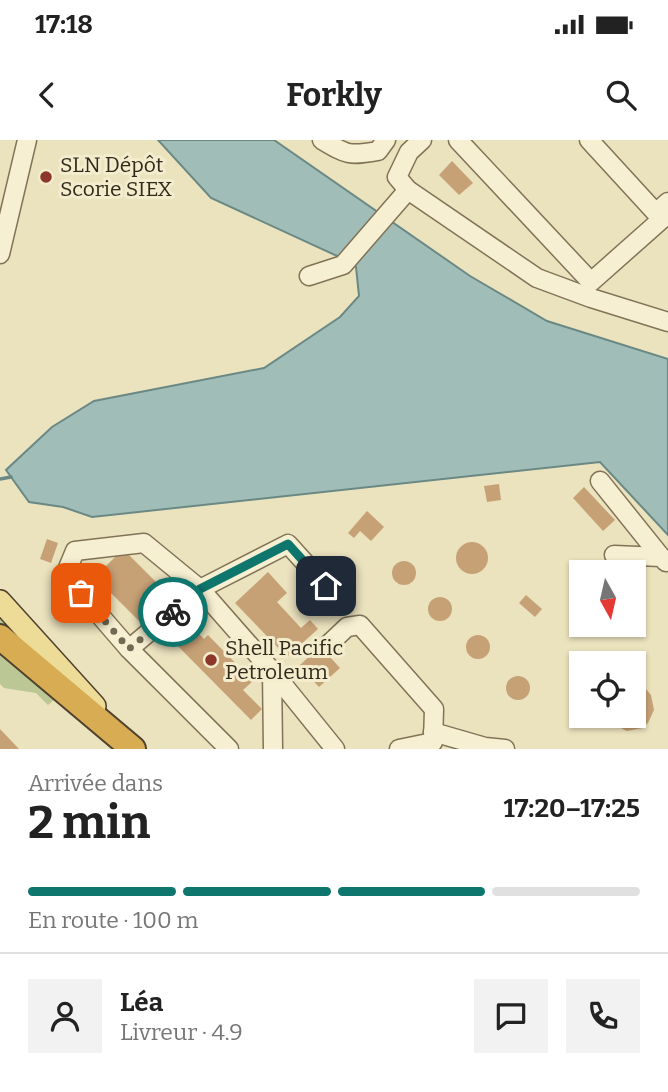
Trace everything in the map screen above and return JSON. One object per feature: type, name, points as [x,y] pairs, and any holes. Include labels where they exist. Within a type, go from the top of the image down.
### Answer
[{"type":"highway","points":[[0,637],[134,749]]},
{"type":"main road","points":[[0,601],[134,749]]},
{"type":"lane","points":[[0,254],[27,140]]},
{"type":"lane","points":[[322,140],[343,153],[361,154],[378,151],[386,140]]},
{"type":"lane","points":[[422,140],[409,152],[397,177],[408,190],[537,278],[668,322]]},
{"type":"lane","points":[[458,140],[591,282],[664,215],[589,140]]},
{"type":"lane","points":[[309,276],[344,265],[408,190]]},
{"type":"lane","points":[[600,481],[665,560]]},
{"type":"lane","points":[[229,749],[129,649],[65,575],[75,551],[144,543],[200,589],[272,671],[335,749]]},
{"type":"lane","points":[[129,649],[200,589],[288,544],[326,586]]},
{"type":"lane","points":[[614,555],[665,560]]},
{"type":"lane","points":[[329,644],[347,627],[360,625],[434,709],[433,742],[399,749]]},
{"type":"lane","points":[[272,671],[273,749]]},
{"type":"lane","points":[[433,732],[485,747],[505,749]]},
{"type":"green space","points":[[0,613],[69,687],[48,705],[36,693],[4,688],[0,684]]},
{"type":"water","points":[[158,140],[274,140],[470,276],[547,321],[668,359],[668,535],[600,462],[92,517],[63,507],[29,502],[6,470],[52,427],[94,401],[264,368],[340,317],[359,296],[356,267],[211,198]]},
{"type":"building","points":[[452,161],[473,183],[459,195],[439,175]]},
{"type":"building","points":[[499,484],[501,500],[487,502],[484,486]]},
{"type":"building","points":[[584,487],[615,520],[603,531],[573,498]]},
{"type":"building","points":[[367,511],[384,527],[371,541],[360,531],[354,538],[348,533]]},
{"type":"building","points":[[47,539],[58,543],[51,563],[40,559]]},
{"type":"building","points":[[472,542],[483,547],[488,558],[483,569],[472,574],[461,569],[456,558],[461,547]]},
{"type":"building","points":[[123,549],[170,596],[142,624],[95,577]]},
{"type":"building","points":[[404,561],[415,568],[416,573],[409,584],[404,585],[393,578],[392,573],[399,562]]},
{"type":"building","points":[[268,572],[287,593],[277,602],[301,628],[310,620],[318,629],[287,657],[235,603]]},
{"type":"building","points":[[526,595],[542,609],[535,617],[519,603]]},
{"type":"building","points":[[440,597],[451,604],[452,609],[445,620],[440,621],[429,614],[428,609],[435,598]]},
{"type":"building","name":"Shell Pacific Petroleum","points":[[180,614],[204,639],[208,635],[253,681],[243,690],[262,709],[251,720],[163,631]]},
{"type":"building","points":[[478,635],[489,642],[490,647],[483,658],[478,659],[467,652],[466,647],[473,636]]},
{"type":"building","points":[[320,646],[340,668],[319,687],[299,666]]},
{"type":"building","points":[[518,676],[529,683],[530,688],[523,699],[518,700],[507,693],[506,688],[513,677]]},
{"type":"building","points":[[646,689],[651,695],[654,710],[646,725]]},
{"type":"building","points":[[621,728],[642,728],[627,731]]},
{"type":"building","points":[[0,729],[19,749],[0,749]]},
{"type":"waterway","points":[[0,479],[11,477]]},
{"type":"way so far","points":[[81,593],[129,649],[173,612]]},
{"type":"place","name":"SLN Dépôt Scorie SIEX","points":[[46,177]]},
{"type":"place","name":"Shell Pacific Petroleum","points":[[211,660]]},
{"type":"route","points":[[173,612],[200,589],[288,544],[326,586]]}]
